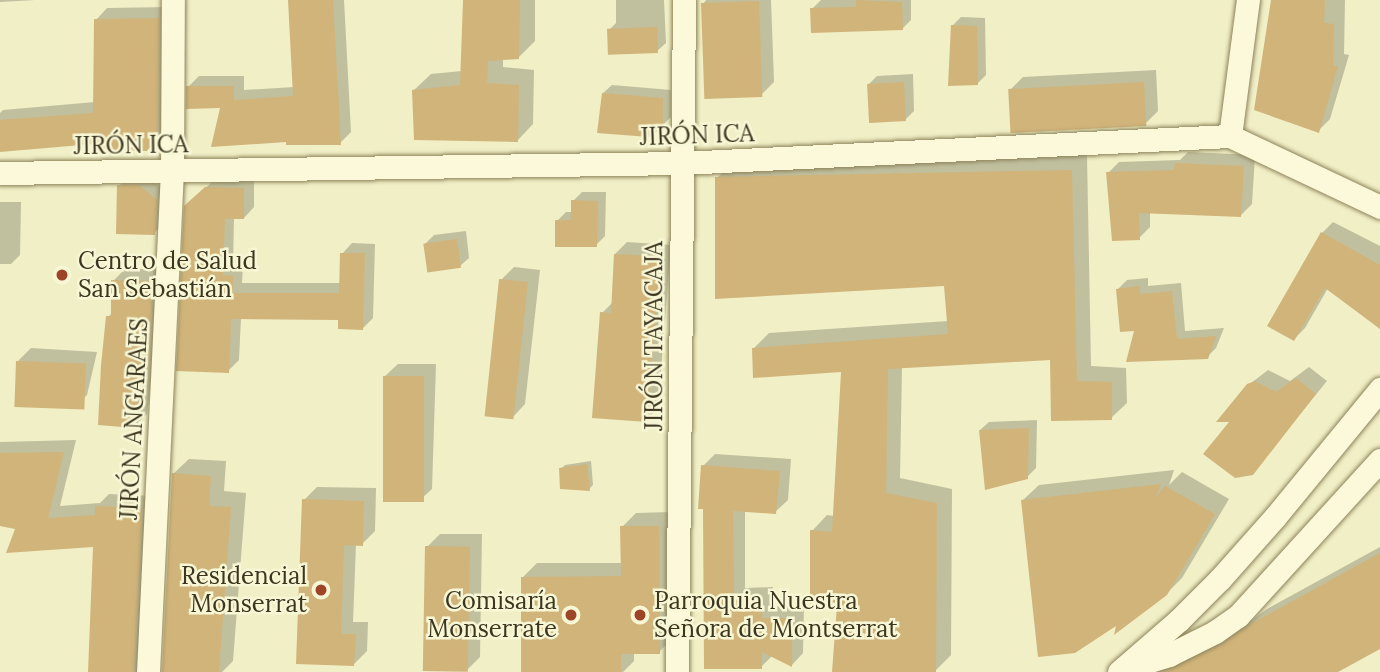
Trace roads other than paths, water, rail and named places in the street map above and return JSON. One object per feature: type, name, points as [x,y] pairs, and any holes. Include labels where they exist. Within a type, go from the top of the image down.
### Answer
[{"type":"street","name":"JIRÓN ANGARAES","points":[[148,672],[172,170],[173,0]]},
{"type":"street","name":"JIRÓN TAYACAJA","points":[[677,672],[684,0]]},
{"type":"street","points":[[1230,136],[1248,0]]},
{"type":"street","name":"JIRÓN ICA","points":[[0,173],[681,163],[1230,136],[1380,207]]},
{"type":"street","points":[[1123,670],[1180,620],[1253,542],[1380,389]]},
{"type":"street","points":[[1123,670],[1169,655],[1215,632],[1238,616],[1380,460]]},
{"type":"place","name":"Centro de Salud San Sebastián","points":[[62,275]]},
{"type":"place","name":"Residencial Monserrat","points":[[321,590]]},
{"type":"place","name":"Comisaría Monserrate","points":[[571,615]]},
{"type":"place","name":"Parroquia Nuestra Señora de Montserrat","points":[[640,615]]}]
